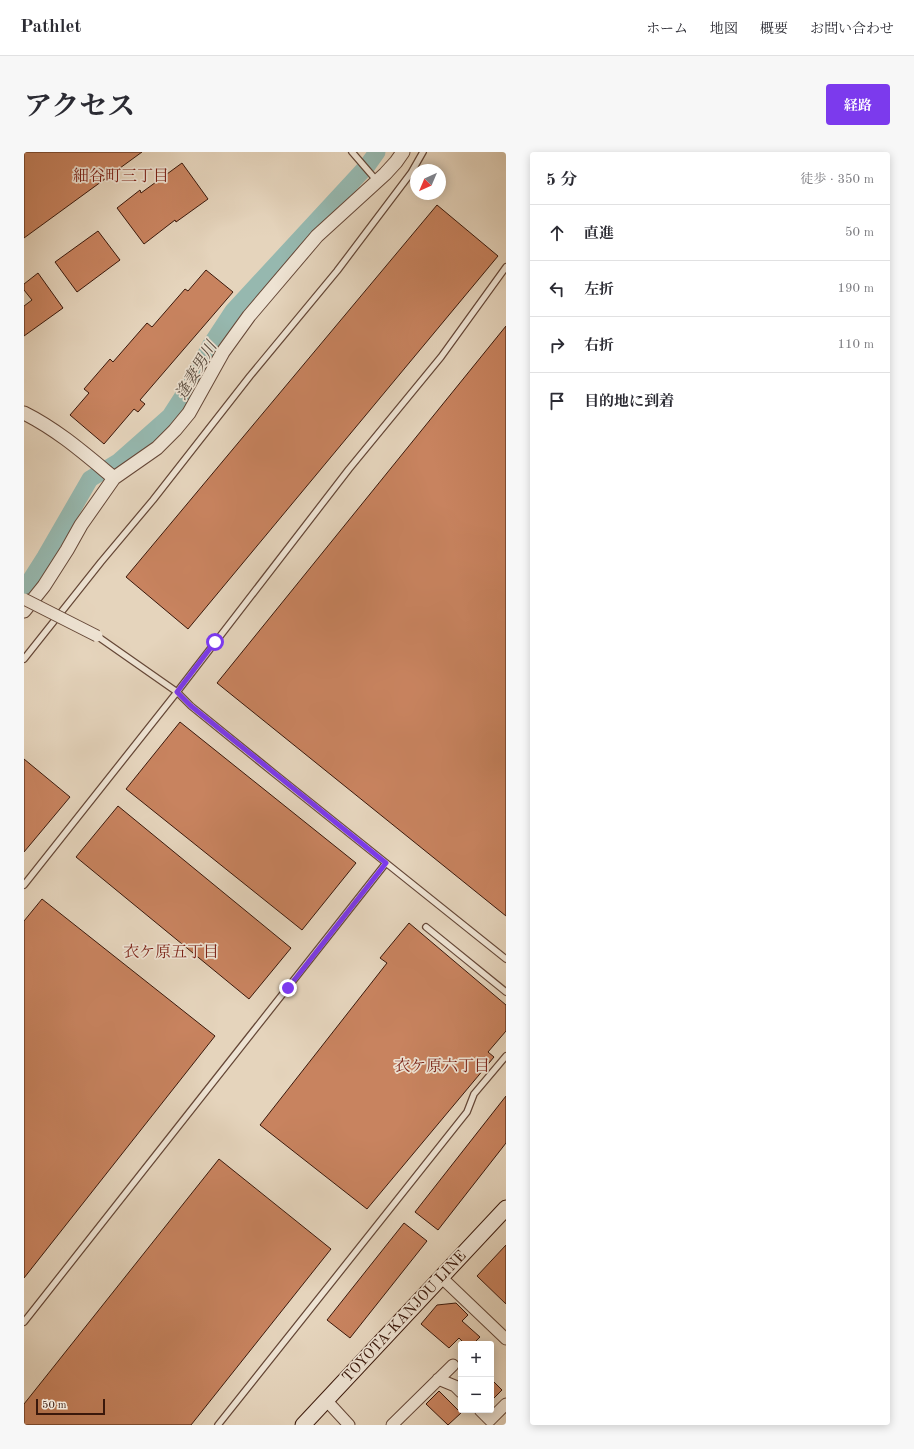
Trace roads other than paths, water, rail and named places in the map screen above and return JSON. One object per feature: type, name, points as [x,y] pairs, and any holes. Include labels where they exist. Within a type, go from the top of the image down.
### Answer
[{"type":"main road","name":"TOYOTA-KANJOU LINE","points":[[303,1425],[506,1208]]},
{"type":"street","points":[[24,611],[44,586],[67,550],[107,472],[157,448],[175,430],[189,412],[223,352],[245,321],[316,236],[377,181],[396,162],[403,152]]},
{"type":"street","points":[[24,413],[44,423],[57,432],[107,472]]},
{"type":"street","points":[[24,599],[98,636]]},
{"type":"street","points":[[441,1277],[506,1339]]},
{"type":"street","points":[[392,1425],[453,1365]]},
{"type":"street","points":[[438,1379],[455,1386],[458,1389]]},
{"type":"street","points":[[326,1400],[350,1425]]},
{"type":"street","points":[[483,1413],[490,1420],[506,1404]]},
{"type":"lane","points":[[352,152],[377,181]]},
{"type":"lane","points":[[24,658],[337,270],[407,178],[423,152]]},
{"type":"lane","points":[[24,885],[177,692],[349,469],[441,357],[506,267]]},
{"type":"lane","points":[[98,636],[177,692],[191,706],[506,959]]},
{"type":"lane","points":[[24,1322],[386,863]]},
{"type":"lane","points":[[426,927],[506,992]]},
{"type":"lane","points":[[218,1425],[467,1112],[474,1094],[506,1056]]},
{"type":"waterway","name":"逢妻男川","points":[[24,590],[90,479],[118,462],[170,416],[192,382],[210,346],[233,311],[367,166],[377,152]]},
{"type":"district","name":"細谷町三丁目","points":[[121,177]]},
{"type":"district","name":"衣ケ原五丁目","points":[[171,953]]},
{"type":"district","name":"衣ケ原六丁目","points":[[442,1067]]}]
